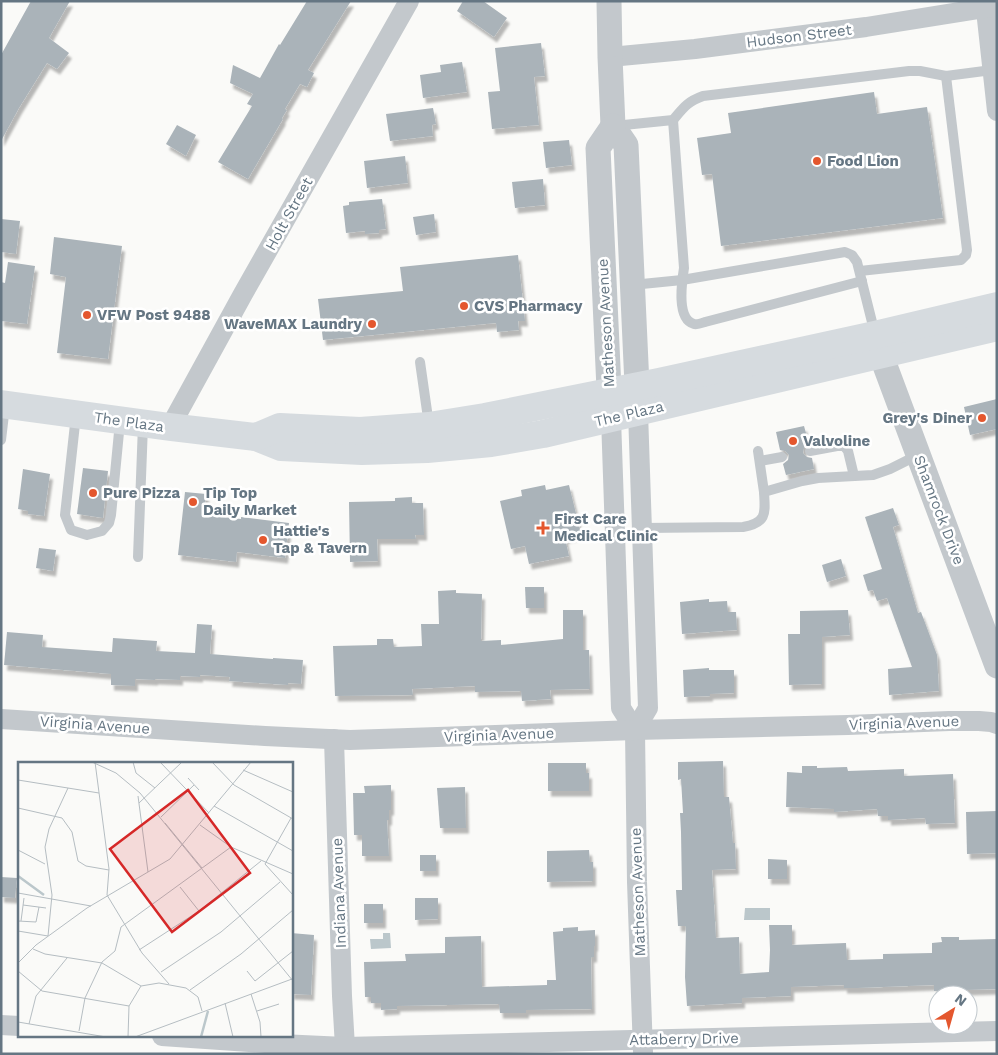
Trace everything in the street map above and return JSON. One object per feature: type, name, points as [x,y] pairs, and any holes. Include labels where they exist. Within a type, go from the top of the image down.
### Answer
[{"type":"main road","name":"The Plaza","points":[[878,344],[997,306]]},
{"type":"main road","name":"The Plaza","points":[[256,437],[280,427],[360,431],[429,426],[486,417],[610,405],[878,344],[997,327]]},
{"type":"main road","name":"The Plaza","points":[[3,405],[256,437],[281,447],[362,451],[427,449],[543,434],[610,405]]},
{"type":"street","name":"Holt Street","points":[[170,427],[409,1]]},
{"type":"street","name":"Matheson Avenue","points":[[609,1],[613,126],[626,146],[648,708],[636,730],[637,882],[643,1047]]},
{"type":"street","name":"Hudson Street","points":[[610,57],[695,49],[866,27],[989,5]]},
{"type":"street","points":[[989,5],[992,70],[997,111]]},
{"type":"street","name":"Matheson Avenue","points":[[613,126],[598,148],[621,708],[636,730]]},
{"type":"street","name":"Shamrock Drive","points":[[878,344],[997,666]]},
{"type":"street","name":"Virginia Avenue","points":[[1,719],[334,739],[979,721],[997,724]]},
{"type":"street","name":"Indiana Avenue","points":[[334,739],[342,996],[346,1047]]},
{"type":"street","points":[[1,1025],[18,1026]]},
{"type":"street","name":"Attaberry Drive","points":[[192,1038],[346,1047],[643,1047],[997,1031]]},
{"type":"lane","points":[[613,126],[673,120],[692,100],[703,96],[909,71],[946,76],[992,70]]},
{"type":"lane","points":[[673,120],[684,268],[681,300],[682,311],[689,322],[695,324],[861,276],[961,260],[966,256],[967,250],[946,76]]},
{"type":"lane","points":[[632,285],[682,280],[845,252],[852,255],[858,262],[878,344]]},
{"type":"lane","points":[[420,362],[429,426]]},
{"type":"lane","points":[[1,440],[3,405]]},
{"type":"lane","points":[[76,414],[65,515],[71,530],[87,536],[102,531],[109,523],[132,422]]},
{"type":"lane","points":[[132,422],[138,557]]},
{"type":"lane","points":[[810,451],[844,446],[848,450],[854,476]]},
{"type":"lane","points":[[764,492],[818,478],[873,475],[918,455]]},
{"type":"lane","points":[[642,528],[754,525],[765,514],[759,456],[782,457]]},
{"type":"shaded area","points":[[745,908],[770,908],[770,920],[744,920]]},
{"type":"shaded area","points":[[383,933],[390,933],[391,948],[371,949],[370,939],[383,939]]},
{"type":"building","points":[[31,1],[70,1],[49,38],[69,53],[57,69],[47,63],[1,141],[1,55]]},
{"type":"building","points":[[307,1],[351,1],[308,70],[314,73],[307,87],[300,84],[285,109],[287,110],[283,119],[248,179],[218,162],[252,106],[247,104],[253,94],[230,83],[233,65],[260,78]]},
{"type":"building","points":[[463,1],[483,1],[507,18],[494,37],[457,11]]},
{"type":"building","points":[[541,43],[545,76],[534,77],[539,125],[492,129],[488,92],[500,91],[495,48]]},
{"type":"building","points":[[462,62],[467,92],[423,98],[420,75],[441,72],[440,65]]},
{"type":"building","name":"Food Lion","points":[[874,92],[877,114],[927,107],[943,218],[721,246],[712,174],[702,175],[697,138],[731,133],[728,113]]},
{"type":"building","points":[[433,108],[436,124],[432,125],[433,136],[390,141],[386,114]]},
{"type":"building","points":[[177,125],[196,135],[186,156],[166,144]]},
{"type":"building","points":[[569,140],[572,165],[546,168],[543,142]]},
{"type":"building","points":[[405,156],[408,183],[367,188],[364,161]]},
{"type":"building","points":[[543,179],[545,205],[515,208],[512,182]]},
{"type":"building","points":[[382,199],[386,229],[379,230],[379,233],[365,234],[365,231],[346,233],[343,206],[349,205],[349,202]]},
{"type":"building","points":[[434,214],[436,232],[416,235],[413,217]]},
{"type":"building","points":[[1,219],[20,221],[16,254],[1,252]]},
{"type":"building","name":"VFW Post 9488","points":[[54,237],[122,246],[108,359],[57,353],[66,277],[50,274]]},
{"type":"building","name":"CVS Pharmacy","points":[[518,255],[525,321],[518,321],[519,330],[497,332],[496,323],[323,340],[318,299],[403,291],[400,267]]},
{"type":"building","points":[[8,262],[35,266],[27,324],[1,321],[1,282],[5,283]]},
{"type":"building","name":"Grey's Diner","points":[[997,399],[997,429],[970,435],[964,407]]},
{"type":"building","name":"Valvoline","points":[[804,426],[809,444],[804,448],[803,453],[807,457],[812,458],[814,469],[786,475],[783,464],[788,460],[789,455],[785,451],[780,450],[776,432]]},
{"type":"building","name":"Pure Pizza","points":[[83,468],[108,471],[103,518],[77,514]]},
{"type":"building","points":[[23,469],[50,474],[44,516],[28,514],[28,511],[18,509]]},
{"type":"building","name":"First Care Medical Clinic","points":[[545,485],[546,490],[569,485],[581,534],[565,538],[569,556],[529,564],[525,546],[511,549],[500,501],[522,496],[521,490]]},
{"type":"building","points":[[185,492],[206,494],[204,515],[289,523],[285,558],[237,552],[236,562],[178,555]]},
{"type":"building","points":[[412,497],[412,503],[423,503],[424,535],[415,535],[416,539],[377,539],[378,561],[350,562],[349,502],[395,501],[395,498]]},
{"type":"building","points":[[893,508],[899,525],[893,527],[918,613],[921,612],[937,655],[939,691],[889,695],[888,669],[912,667],[887,598],[877,601],[873,590],[868,591],[863,575],[882,569],[865,517]]},
{"type":"building","points":[[39,548],[56,550],[53,571],[36,568]]},
{"type":"building","points":[[841,559],[846,576],[827,582],[822,565]]},
{"type":"building","points":[[525,587],[544,587],[544,608],[526,608]]},
{"type":"building","points":[[456,590],[456,593],[482,594],[481,641],[501,640],[501,645],[563,639],[563,610],[583,610],[583,650],[589,650],[590,689],[550,690],[551,699],[522,701],[521,691],[475,692],[475,686],[412,689],[413,695],[335,696],[333,646],[377,645],[377,639],[393,639],[394,647],[422,646],[421,624],[439,624],[438,591]]},
{"type":"building","points":[[709,599],[709,602],[727,601],[728,612],[736,612],[737,630],[682,634],[680,602]]},
{"type":"building","points":[[848,610],[850,635],[822,637],[822,684],[789,685],[788,634],[800,634],[800,611]]},
{"type":"building","points":[[197,624],[212,625],[210,654],[303,660],[301,684],[288,683],[288,685],[229,681],[230,677],[200,675],[200,677],[180,676],[180,680],[135,679],[135,686],[111,685],[111,674],[4,665],[7,632],[43,635],[42,647],[112,652],[113,638],[157,641],[156,651],[195,653]]},
{"type":"building","points":[[709,668],[709,670],[734,670],[734,693],[684,697],[683,670]]},
{"type":"building","points":[[723,761],[724,797],[729,797],[733,843],[735,843],[736,869],[712,870],[716,938],[739,937],[740,974],[769,972],[769,925],[792,925],[792,945],[846,943],[847,960],[883,959],[883,954],[932,953],[932,943],[942,942],[941,937],[959,937],[959,940],[997,939],[997,989],[978,990],[978,985],[857,988],[844,988],[844,985],[791,987],[791,996],[742,998],[742,1003],[687,1006],[685,977],[686,926],[678,926],[676,890],[682,890],[680,813],[683,813],[681,779],[678,780],[678,762]]},
{"type":"building","points":[[548,763],[586,763],[586,773],[589,773],[589,791],[548,791]]},
{"type":"building","points":[[802,766],[817,766],[817,768],[847,767],[848,771],[904,769],[904,776],[953,774],[955,823],[926,824],[925,818],[888,820],[888,816],[878,816],[877,809],[834,812],[834,809],[786,807],[787,772],[802,773]]},
{"type":"building","points":[[391,785],[391,810],[389,810],[389,820],[387,820],[389,856],[362,856],[362,835],[354,835],[353,793],[365,793],[364,786]]},
{"type":"building","points":[[465,787],[466,828],[440,828],[437,788]]},
{"type":"building","points":[[997,811],[997,853],[967,854],[966,812]]},
{"type":"building","points":[[589,850],[590,862],[593,862],[593,881],[547,882],[547,851]]},
{"type":"building","points":[[420,855],[436,855],[436,871],[420,871]]},
{"type":"building","points":[[768,859],[787,860],[787,879],[768,879]]},
{"type":"building","points":[[1,877],[17,878],[15,898],[1,897]]},
{"type":"building","points":[[415,898],[438,898],[438,919],[415,920]]},
{"type":"building","points":[[364,904],[383,904],[383,923],[364,923]]},
{"type":"building","points":[[578,927],[578,931],[595,930],[594,957],[591,957],[592,1009],[526,1010],[526,1013],[500,1013],[499,1004],[397,1006],[397,1009],[381,1010],[381,1003],[371,1003],[371,997],[365,997],[364,962],[406,961],[405,954],[445,953],[445,937],[481,936],[482,987],[547,985],[547,980],[556,980],[553,932],[563,931],[563,928]]},
{"type":"building","points":[[292,933],[314,935],[311,995],[292,994]]},
{"type":"place","name":"Food Lion","points":[[817,161]]},
{"type":"place","name":"CVS Pharmacy","points":[[464,306]]},
{"type":"place","name":"VFW Post 9488","points":[[87,315]]},
{"type":"place","name":"WaveMAX Laundry","points":[[372,324]]},
{"type":"place","name":"Grey's Diner","points":[[982,418]]},
{"type":"place","name":"Valvoline","points":[[793,441]]},
{"type":"place","name":"Pure Pizza","points":[[93,493]]},
{"type":"place","name":"Tip Top Daily Market","points":[[193,502]]},
{"type":"place","name":"First Care Medical Clinic","points":[[543,528]]},
{"type":"place","name":"Hattie's Tap & Tavern","points":[[263,540]]}]
